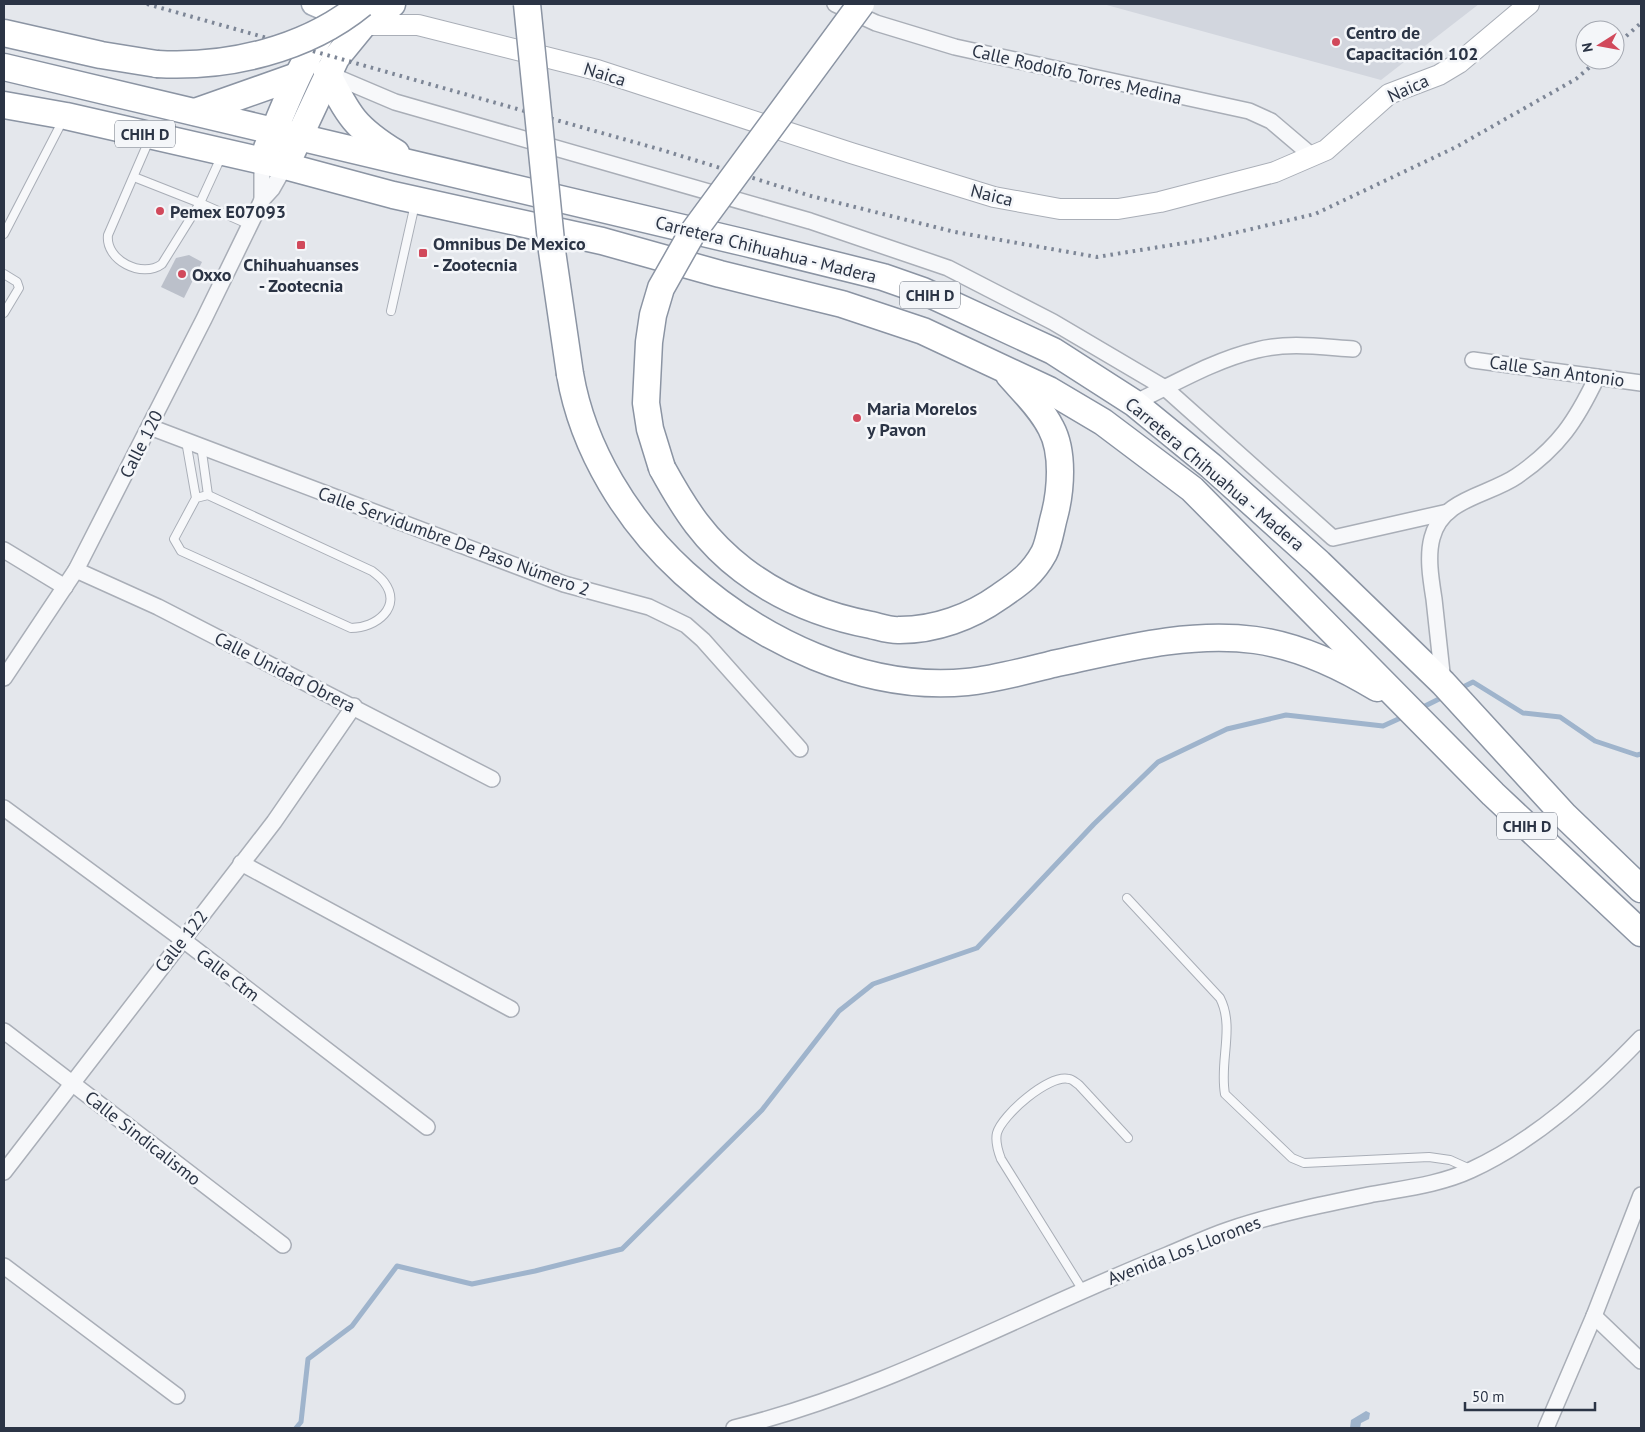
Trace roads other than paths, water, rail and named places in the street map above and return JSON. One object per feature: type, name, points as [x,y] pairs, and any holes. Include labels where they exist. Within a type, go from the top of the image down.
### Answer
[{"type":"highway","points":[[4,33],[101,55],[157,64],[188,66],[215,64],[286,46],[316,32],[388,4]]},
{"type":"highway","points":[[527,4],[552,251],[574,401],[601,464],[631,514],[659,550],[720,603],[766,632],[841,666],[880,677],[904,680],[967,682],[1162,642],[1216,638],[1256,640],[1302,651],[1360,678],[1409,710]]},
{"type":"highway","points":[[861,4],[696,228],[661,288],[652,315],[646,403],[650,429],[662,468],[684,508],[707,538],[743,570],[777,592],[825,615],[899,631],[946,624],[981,610],[1027,578],[1045,551],[1056,509],[1059,481],[1058,454],[1052,429],[1040,410],[1005,370]]},
{"type":"highway","points":[[273,164],[274,131],[297,76],[332,7]]},
{"type":"highway","points":[[273,164],[300,137],[327,73],[362,14]]},
{"type":"highway","name":"CHIH D","points":[[4,67],[145,102],[195,111],[274,131]]},
{"type":"highway","points":[[327,73],[354,122],[370,136],[412,163]]},
{"type":"highway","points":[[187,144],[195,111],[297,76]]},
{"type":"highway","name":"CHIH D","points":[[4,104],[66,116],[273,164]]},
{"type":"highway","name":"Carretera Chihuahua - Madera","points":[[274,131],[882,277],[923,291],[1053,351],[1134,403],[1211,466],[1319,563],[1449,689],[1565,816],[1641,889]]},
{"type":"highway","name":"Carretera Chihuahua - Madera","points":[[273,164],[416,200],[602,241],[720,274],[842,304],[923,331],[1050,390],[1103,422],[1192,489],[1493,794],[1641,933]]},
{"type":"main road","points":[[332,7],[362,14]]},
{"type":"street","name":"Naica","points":[[388,4],[418,25]]},
{"type":"street","name":"Calle Rodolfo Torres Medina","points":[[835,4],[876,23],[955,46],[1249,111],[1271,121],[1311,155]]},
{"type":"street","name":"Naica","points":[[362,14],[418,25],[597,70],[994,197],[1060,209],[1118,209],[1160,202],[1274,172],[1326,150],[1341,138],[1375,104],[1389,94],[1439,74],[1459,63],[1529,4]]},
{"type":"street","points":[[327,73],[395,102],[810,221],[948,268],[1053,322],[1165,388],[1333,538],[1448,512]]},
{"type":"street","name":"Calle 120","points":[[262,200],[275,184],[273,164]]},
{"type":"street","name":"Calle 120","points":[[4,678],[76,570],[250,225],[262,200],[273,164]]},
{"type":"street","points":[[1134,403],[1222,360],[1259,349],[1300,345],[1353,349]]},
{"type":"street","name":"Calle San Antonio","points":[[1473,360],[1641,383]]},
{"type":"street","points":[[1449,689],[1430,554],[1435,527],[1448,512],[1469,498],[1516,476],[1559,440],[1580,413],[1596,377]]},
{"type":"street","name":"Calle Servidumbre De Paso Número 2","points":[[150,426],[564,584],[649,607],[668,616],[686,626],[703,640],[800,749]]},
{"type":"street","points":[[4,550],[65,587]]},
{"type":"street","name":"Calle Unidad Obrera","points":[[76,570],[158,607],[354,706],[492,779]]},
{"type":"street","name":"Calle 122","points":[[4,1172],[274,822],[354,706]]},
{"type":"street","name":"Calle Ctm","points":[[4,808],[427,1126]]},
{"type":"street","points":[[241,863],[511,1009]]},
{"type":"street","name":"Calle Sindicalismo","points":[[4,1031],[282,1245]]},
{"type":"street","name":"Avenida Los Llorones","points":[[739,1428],[836,1399],[911,1368],[1082,1289],[1226,1230],[1292,1212],[1441,1181],[1472,1170],[1519,1142],[1562,1112],[1614,1066],[1641,1038]]},
{"type":"street","points":[[1546,1428],[1594,1316],[1641,1195]]},
{"type":"street","points":[[4,1266],[177,1396]]},
{"type":"street","points":[[1594,1316],[1641,1361]]},
{"type":"lane","points":[[4,234],[66,116]]},
{"type":"lane","points":[[151,136],[107,241],[111,253],[142,270],[155,269],[162,264],[200,203],[223,153]]},
{"type":"lane","points":[[134,177],[250,225]]},
{"type":"lane","points":[[391,311],[416,200]]},
{"type":"lane","points":[[4,274],[17,282],[19,288],[4,313]]},
{"type":"lane","points":[[186,441],[196,498],[174,539],[180,552],[351,628],[367,627],[382,619],[390,601],[388,590],[384,582],[372,571],[208,495],[196,498]]},
{"type":"lane","points":[[201,445],[208,495]]},
{"type":"lane","points":[[1126,898],[1220,998],[1226,1010],[1227,1023],[1222,1081],[1225,1094],[1292,1158],[1315,1164],[1429,1157],[1450,1160],[1472,1170]]},
{"type":"lane","points":[[1082,1289],[1001,1159],[997,1146],[997,1133],[1003,1120],[1040,1087],[1058,1079],[1070,1079],[1079,1085],[1128,1138]]},
{"type":"water","points":[[1366,1411],[1370,1413],[1369,1419],[1361,1423],[1360,1428],[1350,1428],[1351,1420]]},
{"type":"waterway","points":[[1459,689],[1473,682],[1523,713],[1560,717],[1595,741],[1637,755],[1641,754]]},
{"type":"waterway","points":[[1419,709],[1445,696]]},
{"type":"waterway","points":[[296,1428],[301,1422],[308,1359],[352,1326],[397,1266],[472,1284],[535,1271],[622,1249],[762,1110],[839,1011],[873,984],[977,948],[1094,824],[1158,762],[1227,729],[1286,715],[1383,726],[1405,716]]},
{"type":"railway","points":[[147,4],[662,150],[811,196],[955,232],[1097,257],[1209,239],[1315,214],[1456,147],[1576,79],[1586,70]]},
{"type":"railway","points":[[1625,37],[1641,23]]},
{"type":"place","name":"Centro de Capacitación 102","points":[[1336,42]]},
{"type":"place","name":"Pemex E07093","points":[[160,211]]},
{"type":"place","name":"Chihuahuanses - Zootecnia","points":[[301,245]]},
{"type":"place","name":"Omnibus De Mexico - Zootecnia","points":[[423,253]]},
{"type":"place","name":"Oxxo","points":[[182,274]]},
{"type":"place","name":"Maria Morelos y Pavon","points":[[857,418]]}]
